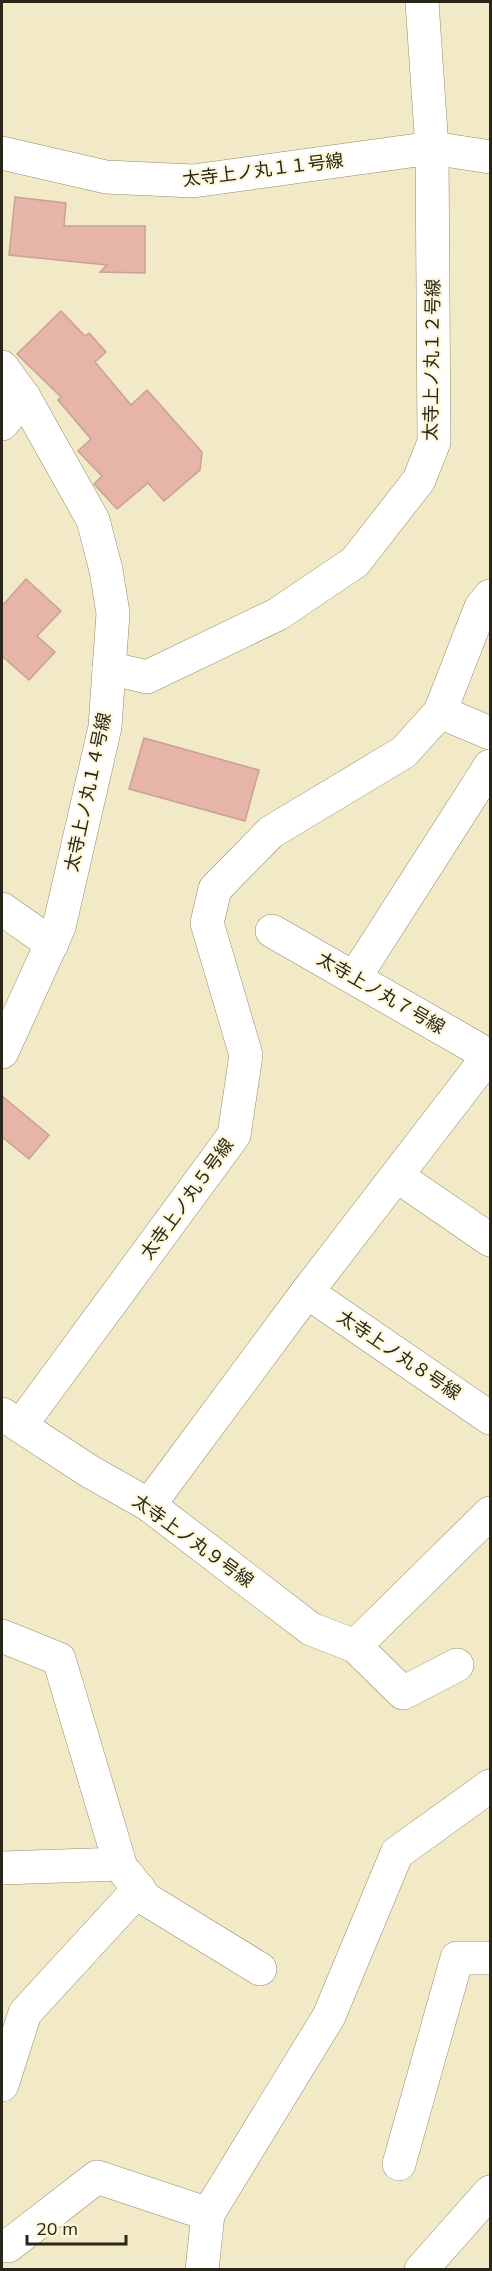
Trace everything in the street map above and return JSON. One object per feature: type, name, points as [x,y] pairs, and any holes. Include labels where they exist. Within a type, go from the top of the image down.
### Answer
[{"type":"street","name":"太寺上ノ丸１２号線","points":[[109,668],[147,677],[278,614],[354,562],[419,480],[434,442],[432,148],[422,2]]},
{"type":"street","name":"太寺上ノ丸１１号線","points":[[2,153],[106,177],[193,182],[432,148],[490,157]]},
{"type":"street","name":"太寺上ノ丸１４号線","points":[[2,367],[24,397],[93,520],[106,570],[112,613],[105,727],[59,927],[3,1044]]},
{"type":"street","points":[[2,424],[24,397]]},
{"type":"street","name":"太寺上ノ丸５号線","points":[[11,1420],[234,1135],[246,1055],[207,923],[215,889],[271,832],[404,752],[440,712],[481,607],[490,596]]},
{"type":"street","points":[[440,712],[490,733]]},
{"type":"street","points":[[355,977],[490,766]]},
{"type":"street","points":[[2,909],[52,944]]},
{"type":"street","name":"太寺上ノ丸７号線","points":[[272,931],[490,1055]]},
{"type":"street","points":[[149,1505],[307,1292],[490,1055]]},
{"type":"street","points":[[396,1176],[490,1240]]},
{"type":"street","name":"太寺上ノ丸８号線","points":[[307,1292],[490,1418]]},
{"type":"street","name":"太寺上ノ丸９号線","points":[[11,1420],[89,1471],[149,1505],[311,1629],[354,1646]]},
{"type":"street","points":[[458,1665],[403,1693],[354,1646],[490,1513]]},
{"type":"street","points":[[2,1636],[59,1659],[129,1877],[146,1899],[260,1969]]},
{"type":"street","points":[[202,2270],[208,2214],[329,2016],[396,1853],[490,1786]]},
{"type":"street","points":[[2,1868],[129,1877]]},
{"type":"street","points":[[2,2085],[25,2013],[129,1877]]},
{"type":"street","points":[[399,2164],[458,1958],[490,1958]]},
{"type":"street","points":[[4,2242],[97,2177],[208,2214]]},
{"type":"street","points":[[421,2270],[490,2192]]},
{"type":"building","points":[[15,197],[66,203],[64,226],[145,226],[145,273],[100,272],[107,265],[9,255]]},
{"type":"building","points":[[61,311],[85,336],[89,333],[106,352],[95,362],[131,405],[147,390],[202,452],[200,470],[164,501],[148,483],[117,509],[94,484],[102,476],[78,451],[91,439],[58,400],[61,397],[17,354]]},
{"type":"building","points":[[26,579],[61,611],[37,636],[55,652],[29,680],[2,656],[2,606]]},
{"type":"building","points":[[144,738],[259,770],[245,821],[129,789]]},
{"type":"building","points":[[2,1096],[49,1135],[29,1159],[2,1137]]}]
